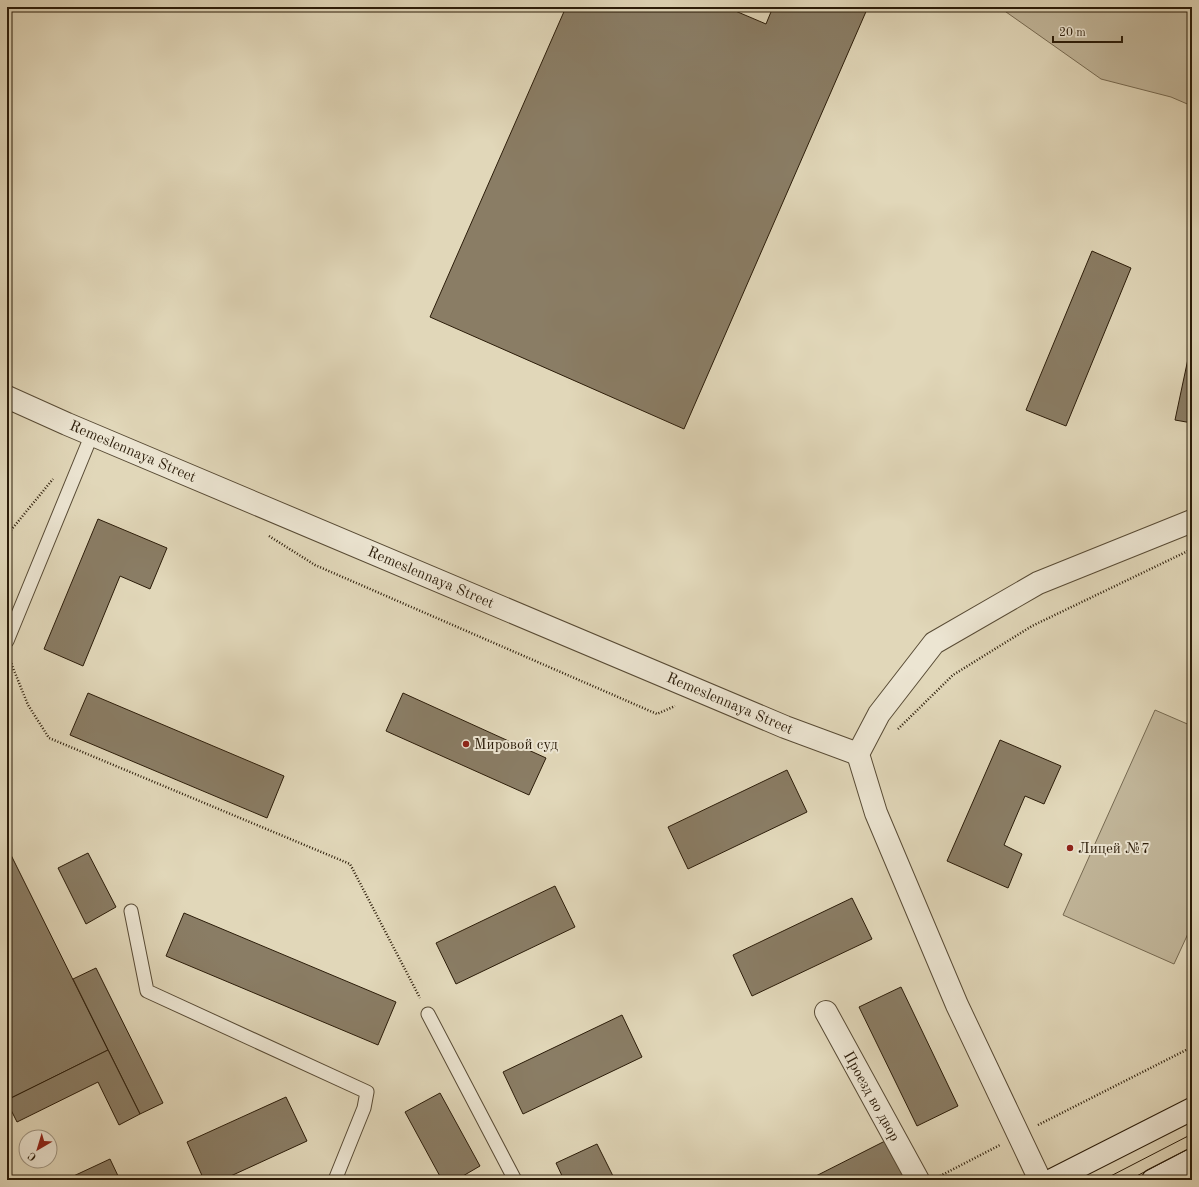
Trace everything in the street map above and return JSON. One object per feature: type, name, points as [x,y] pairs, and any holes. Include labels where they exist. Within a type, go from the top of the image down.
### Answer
[{"type":"street","name":"Remeslennaya Street","points":[[7,396],[92,434],[785,727],[858,754]]},
{"type":"street","points":[[1040,1180],[957,1005],[876,813],[858,754],[879,714],[934,643],[1038,583],[1192,521]]},
{"type":"street","name":"Проезд во двор","points":[[826,1012],[929,1178]]},
{"type":"street","points":[[1052,1180],[1192,1109]]},
{"type":"street","points":[[1153,1180],[1192,1160]]},
{"type":"lane","points":[[7,642],[92,434]]},
{"type":"lane","points":[[131,911],[147,991],[367,1092],[364,1108],[335,1180]]},
{"type":"lane","points":[[428,1014],[515,1180]]},
{"type":"path","points":[[7,535],[55,476]]},
{"type":"path","points":[[265,533],[315,565],[657,714],[675,706],[682,709]]},
{"type":"path","points":[[898,729],[953,675],[1032,626],[1192,549]]},
{"type":"path","points":[[7,654],[28,705],[49,738],[350,864],[428,1014]]},
{"type":"path","points":[[929,1178],[1019,1135],[1192,1047]]},
{"type":"shaded area","points":[[999,7],[1192,7],[1192,106],[1171,97],[1101,79]]},
{"type":"shaded area","points":[[1155,710],[1192,726],[1192,925],[1174,964],[1063,915]]},
{"type":"building","points":[[566,7],[726,7],[766,24],[773,7],[868,7],[684,429],[430,317]]},
{"type":"building","points":[[1092,251],[1131,268],[1066,426],[1026,410]]},
{"type":"building","points":[[1192,340],[1192,423],[1175,420]]},
{"type":"building","points":[[98,519],[167,548],[150,589],[120,576],[83,666],[44,649]]},
{"type":"building","points":[[88,693],[284,776],[267,818],[70,735]]},
{"type":"building","name":"Мировой суд","points":[[403,693],[546,758],[529,795],[386,731]]},
{"type":"building","points":[[1000,740],[1061,766],[1044,804],[1025,796],[1004,845],[1022,854],[1008,888],[947,861]]},
{"type":"building","points":[[787,770],[807,812],[688,869],[668,827]]},
{"type":"building","points":[[7,847],[108,1050],[7,1100]]},
{"type":"building","points":[[88,853],[116,907],[86,924],[58,868]]},
{"type":"building","points":[[555,886],[575,927],[456,984],[436,943]]},
{"type":"building","points":[[852,898],[872,939],[752,996],[733,955]]},
{"type":"building","points":[[184,913],[396,1002],[378,1045],[166,956]]},
{"type":"building","points":[[96,968],[163,1103],[140,1114],[73,979]]},
{"type":"building","points":[[901,987],[958,1106],[917,1126],[859,1007]]},
{"type":"building","points":[[622,1015],[642,1057],[523,1114],[503,1072]]},
{"type":"building","points":[[108,1050],[140,1114],[119,1125],[98,1082],[17,1122],[7,1100]]},
{"type":"building","points":[[440,1093],[480,1166],[456,1180],[442,1180],[405,1112]]},
{"type":"building","points":[[286,1097],[307,1141],[222,1180],[204,1180],[187,1142]]},
{"type":"building","points":[[885,1141],[905,1180],[808,1180]]},
{"type":"building","points":[[597,1144],[615,1180],[564,1180],[556,1163]]},
{"type":"building","points":[[110,1159],[120,1180],[65,1180]]},
{"type":"tram line","points":[[1103,1180],[1192,1134]]},
{"type":"tram line","points":[[1129,1180],[1192,1147]]},
{"type":"place","name":"Мировой суд","points":[[466,744]]},
{"type":"place","name":"Лицей №7","points":[[1070,848]]}]
